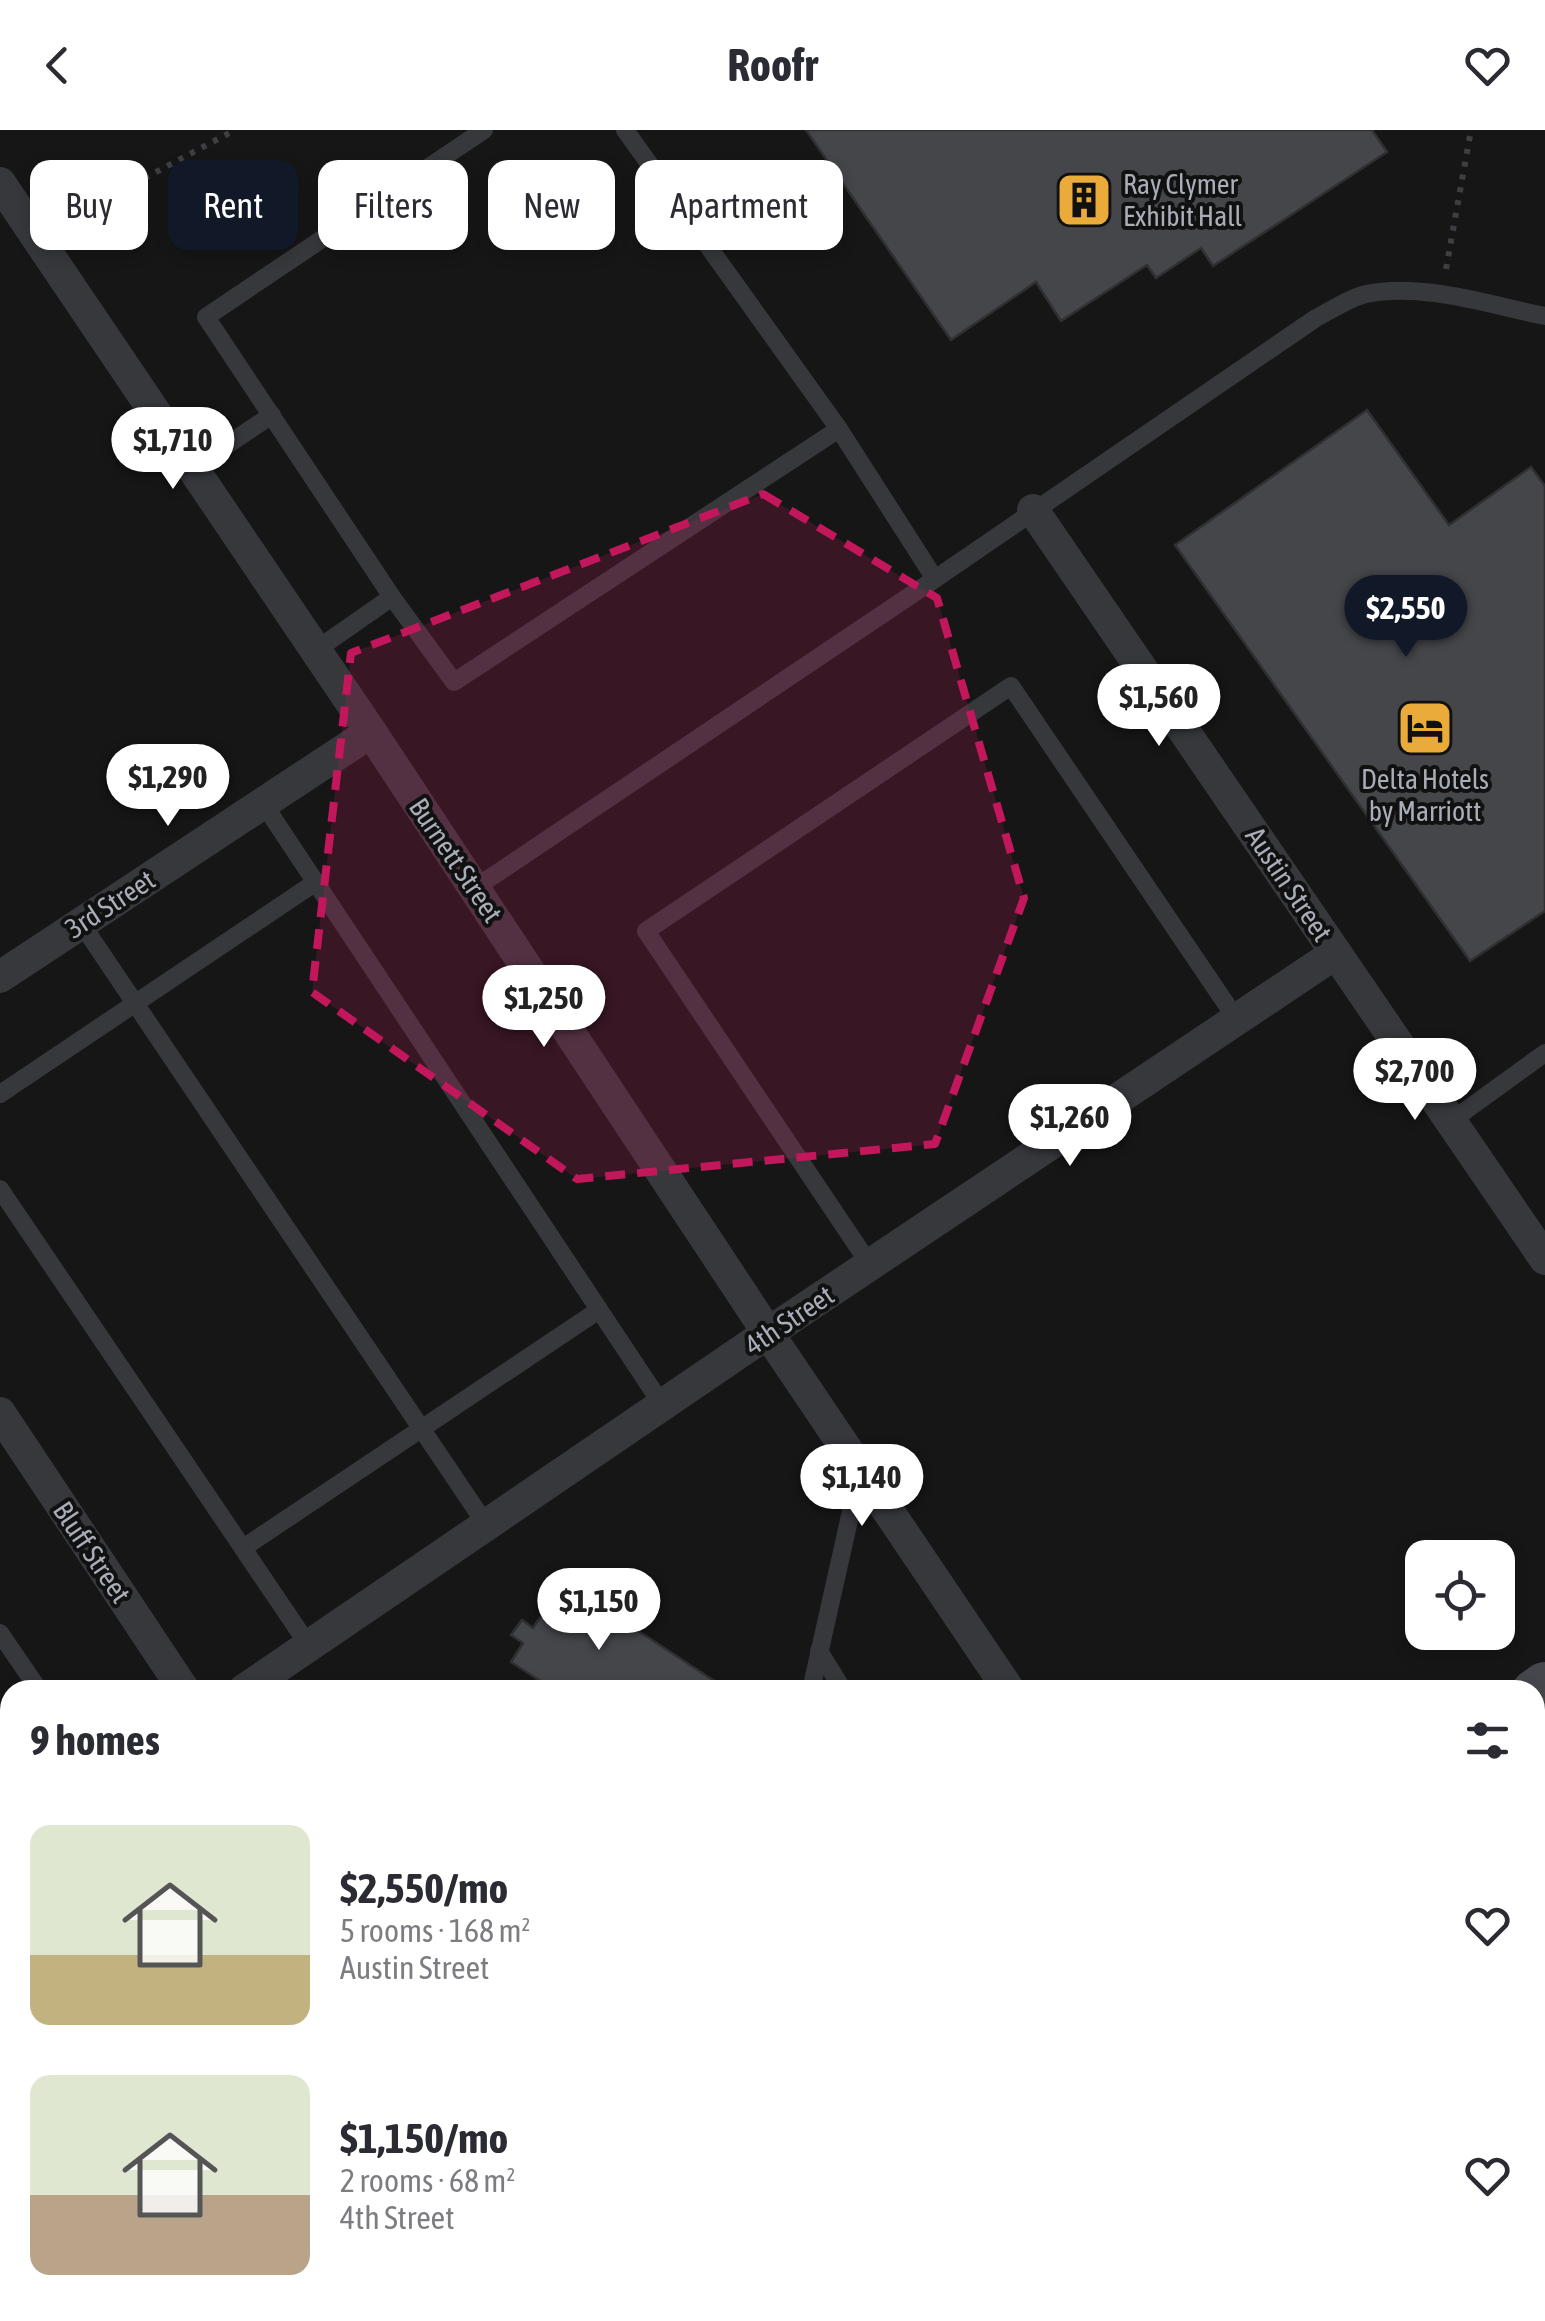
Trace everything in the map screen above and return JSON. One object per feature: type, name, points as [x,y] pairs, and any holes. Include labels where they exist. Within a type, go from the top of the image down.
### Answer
[{"type":"street","name":"Burnett Street","points":[[0,184],[30,228]]},
{"type":"street","name":"Burnett Street","points":[[45,250],[372,732],[1001,1680]]},
{"type":"street","name":"Austin Street","points":[[1033,510],[1545,1259]]},
{"type":"street","name":"3rd Street","points":[[0,977],[372,732]]},
{"type":"street","name":"4th Street","points":[[259,1680],[1336,953]]},
{"type":"street","name":"Bluff Street","points":[[0,1413],[177,1680]]},
{"type":"lane","points":[[484,130],[206,317],[392,597],[454,682],[839,429]]},
{"type":"lane","points":[[625,130],[839,429],[935,578]]},
{"type":"lane","points":[[475,888],[1316,318],[1362,295],[1398,290],[1545,316]]},
{"type":"lane","points":[[194,467],[272,415]]},
{"type":"lane","points":[[316,650],[392,597]]},
{"type":"lane","points":[[870,1265],[646,931],[897,762],[1011,686],[1237,1020]]},
{"type":"lane","points":[[263,804],[664,1406]]},
{"type":"lane","points":[[0,1094],[316,882]]},
{"type":"lane","points":[[81,923],[487,1526]]},
{"type":"lane","points":[[1451,1120],[1545,1054]]},
{"type":"lane","points":[[0,1189],[310,1646]]},
{"type":"lane","points":[[243,1548],[600,1310]]},
{"type":"lane","points":[[812,1680],[860,1471]]},
{"type":"lane","points":[[0,1632],[32,1680]]},
{"type":"lane","points":[[819,1651],[837,1680]]},
{"type":"path","points":[[148,175],[235,130]]},
{"type":"path","points":[[1442,295],[1471,130]]},
{"type":"highlighted area","points":[[763,494],[937,598],[1024,898],[935,1144],[577,1179],[312,992],[351,653]]},
{"type":"building","name":"Ray Clymer Exhibit Hall","points":[[806,130],[1372,130],[1387,152],[1213,266],[1201,248],[1156,278],[1147,265],[1061,321],[1036,282],[951,340],[843,184],[843,160],[827,160]]},
{"type":"building","name":"Delta Hotels by Marriott","points":[[1367,410],[1449,525],[1531,467],[1545,486],[1545,911],[1470,961],[1175,545]]},
{"type":"building","points":[[579,1592],[713,1680],[539,1680],[511,1662],[523,1643],[511,1635],[522,1620],[533,1628],[554,1597],[570,1607]]},
{"type":"place","name":"Ray Clymer Exhibit Hall","points":[[1084,200]]},
{"type":"place","name":"Delta Hotels by Marriott","points":[[1425,728]]}]
